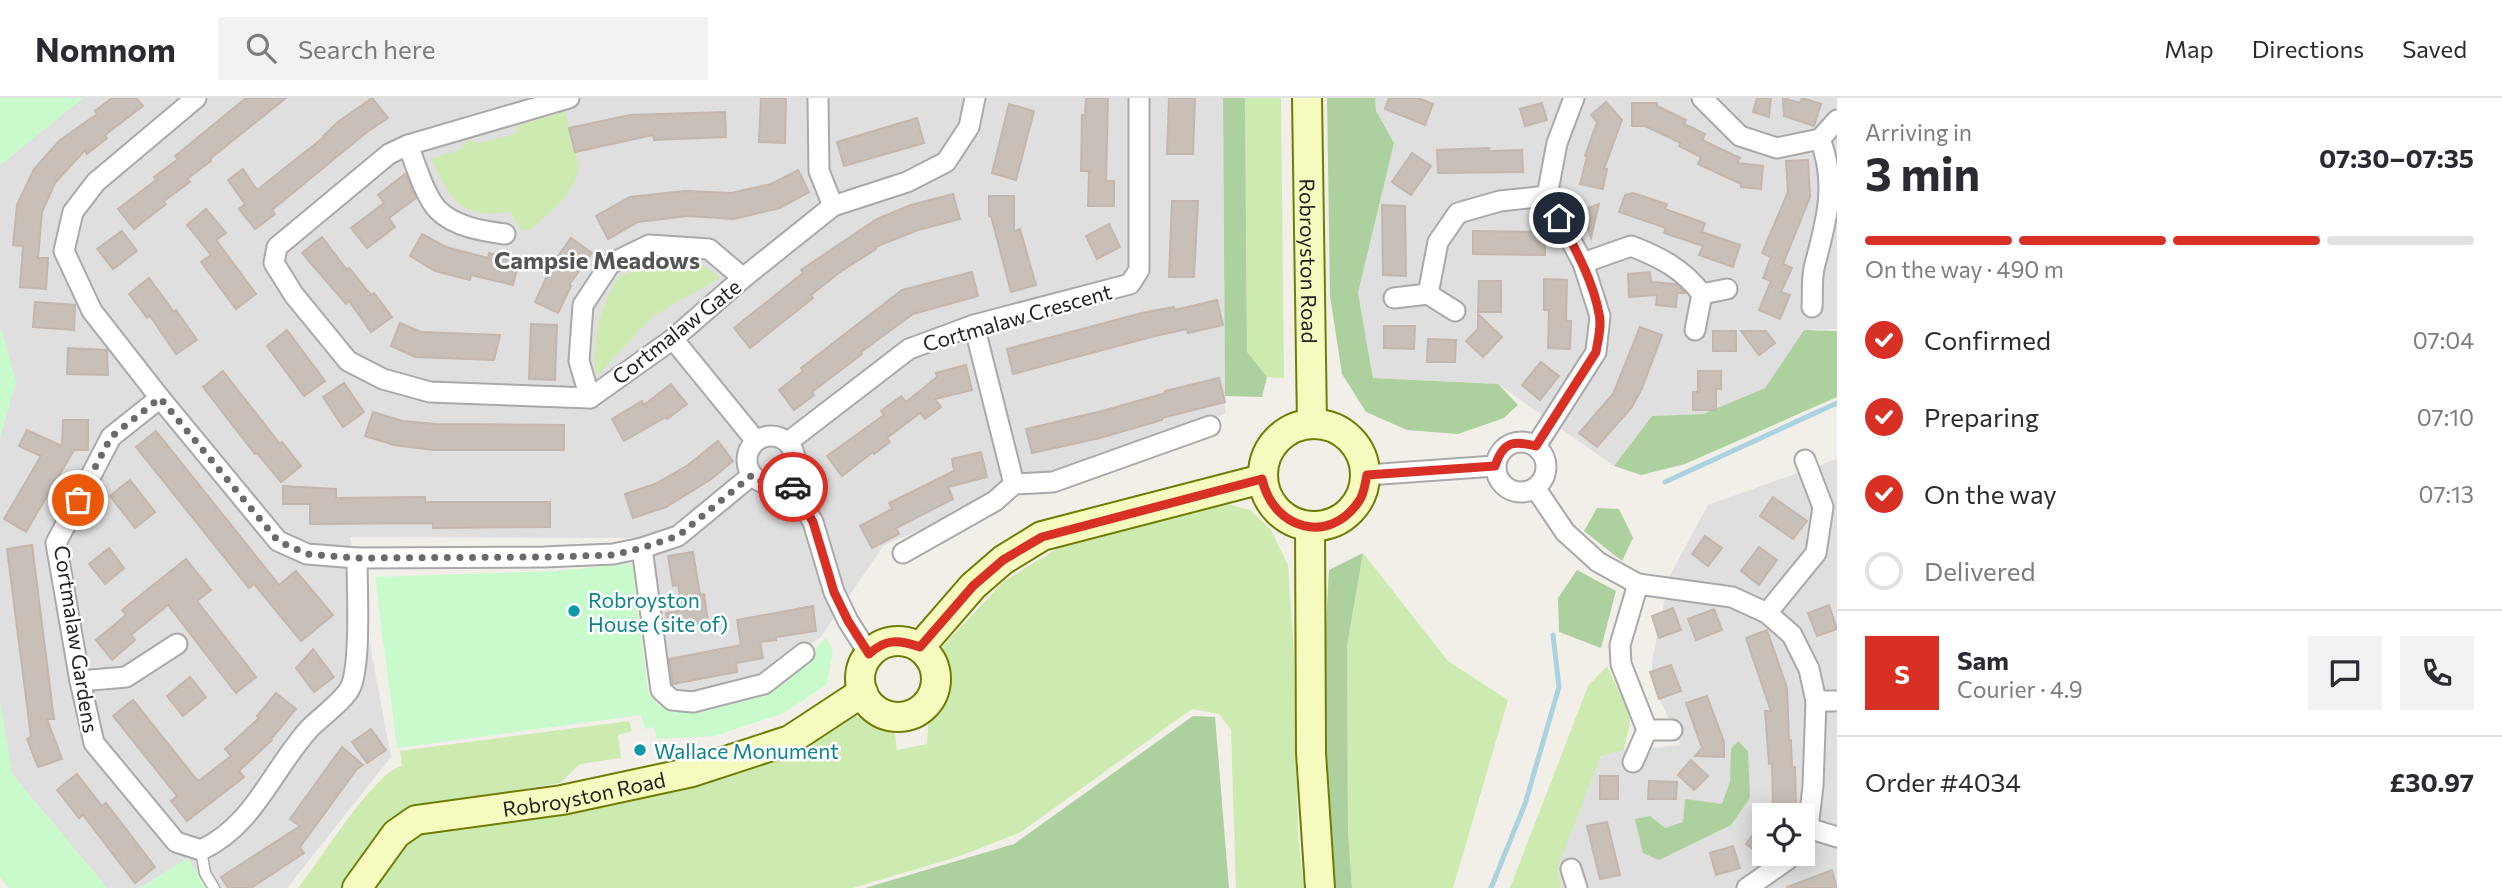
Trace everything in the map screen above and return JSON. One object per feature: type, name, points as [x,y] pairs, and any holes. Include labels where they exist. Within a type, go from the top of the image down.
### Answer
[{"type":"street","points":[[196,98],[96,181],[73,212],[64,251],[92,311],[278,541],[307,554],[357,558],[613,555],[678,536],[752,475]]},
{"type":"street","name":"Cortmalaw Gate","points":[[569,98],[408,145],[389,154],[277,247],[274,263],[294,295],[348,361],[383,379],[430,392],[590,398],[673,339],[743,278],[833,206]]},
{"type":"street","points":[[818,98],[819,171],[833,206],[907,182],[946,162],[969,127],[975,98]]},
{"type":"street","name":"Cortmalaw Crescent","points":[[788,442],[909,349],[974,325],[1130,285],[1139,270],[1139,98]]},
{"type":"street","name":"Robroyston Road","points":[[1307,98],[1312,423]]},
{"type":"street","points":[[1536,446],[1596,352],[1600,316],[1583,263],[1547,196],[1557,142],[1574,98]]},
{"type":"street","points":[[1702,98],[1740,136],[1777,148],[1821,139],[1837,120]]},
{"type":"street","points":[[1812,307],[1814,266],[1837,193],[1830,152],[1821,139]]},
{"type":"street","points":[[408,145],[438,210],[479,231],[505,234]]},
{"type":"street","points":[[1428,294],[1438,242],[1458,213],[1500,201],[1547,196]]},
{"type":"street","points":[[590,398],[579,361],[583,305],[610,264],[649,245],[709,249],[743,278]]},
{"type":"street","points":[[1583,263],[1631,246],[1659,257],[1689,277],[1702,294],[1695,330]]},
{"type":"street","points":[[1702,294],[1727,289]]},
{"type":"street","points":[[1394,298],[1428,294],[1455,311]]},
{"type":"street","points":[[974,325],[1014,484]]},
{"type":"street","points":[[673,339],[756,441]]},
{"type":"street","name":"Cortmalaw Gardens","points":[[160,398],[111,437],[56,543],[80,681],[94,743],[176,842],[201,850]]},
{"type":"street","points":[[1312,423],[1337,427],[1360,448],[1367,475],[1360,500],[1336,523],[1310,527],[1293,523],[1273,508],[1262,479],[1267,453],[1288,430],[1312,423]]},
{"type":"street","points":[[902,553],[995,501],[1014,484],[1053,482],[1210,426]]},
{"type":"street","points":[[776,436],[788,442],[793,449],[795,464],[788,478],[781,483],[765,484],[752,475],[747,461],[756,441],[776,436]]},
{"type":"street","points":[[1520,442],[1536,446],[1543,454],[1547,467],[1544,480],[1536,489],[1525,493],[1507,489],[1497,477],[1495,466],[1500,453],[1508,445],[1520,442]]},
{"type":"street","points":[[1767,613],[1816,553],[1823,507],[1804,460]]},
{"type":"street","points":[[1367,475],[1495,466]]},
{"type":"street","points":[[788,478],[813,522],[834,592],[869,654]]},
{"type":"street","points":[[920,647],[973,586],[1003,560],[1042,537],[1262,479]]},
{"type":"street","points":[[1536,489],[1565,532],[1598,562],[1638,584],[1732,597],[1767,613],[1792,635],[1809,669],[1816,701],[1810,803]]},
{"type":"street","points":[[1310,527],[1311,753],[1320,888]]},
{"type":"street","points":[[642,548],[661,690],[672,701],[693,702],[764,684],[804,653]]},
{"type":"street","points":[[201,850],[212,845],[256,806],[308,730],[351,688],[356,665],[357,558]]},
{"type":"street","points":[[1633,762],[1647,730],[1621,664],[1620,645],[1638,584]]},
{"type":"street","points":[[898,641],[920,647],[932,662],[935,687],[932,697],[915,713],[907,716],[885,715],[875,710],[863,692],[860,676],[862,664],[869,654],[884,643],[898,641]]},
{"type":"street","points":[[80,681],[126,677],[177,644]]},
{"type":"street","name":"Robroyston Road","points":[[357,888],[396,834],[416,820],[562,800],[692,772],[790,740],[863,692]]},
{"type":"street","points":[[1816,701],[1837,701]]},
{"type":"street","points":[[1647,730],[1672,730]]},
{"type":"street","points":[[1815,833],[1837,837]]},
{"type":"street","points":[[1753,887],[1779,866]]},
{"type":"street","points":[[1571,869],[1577,888]]},
{"type":"lane","points":[[201,850],[205,873],[214,888]]},
{"type":"shaded area","points":[[83,98],[1223,98],[1225,414],[1058,474],[884,545],[820,638],[765,675],[659,704],[636,538],[350,537],[391,757],[287,888],[206,888],[188,858],[140,888],[107,888],[12,774],[0,702],[0,437],[16,382],[0,326],[0,165]]},
{"type":"shaded area","points":[[1375,98],[1837,98],[1837,329],[1804,330],[1765,388],[1703,414],[1652,416],[1614,466],[1498,384],[1373,378],[1358,293],[1394,143],[1375,111]]},
{"type":"shaded area","points":[[1837,459],[1837,888],[1538,888],[1602,755],[1624,750],[1681,745],[1653,685],[1652,661],[1670,575],[1708,505]]},
{"type":"green space","points":[[0,98],[83,98],[0,165]]},
{"type":"green space","points":[[1223,98],[1245,98],[1247,352],[1267,377],[1262,397],[1225,396]]},
{"type":"green space","points":[[1245,98],[1281,98],[1284,378],[1267,377],[1247,353]]},
{"type":"green space","points":[[1327,98],[1375,98],[1376,111],[1394,143],[1358,293],[1373,378],[1498,384],[1518,405],[1504,418],[1458,434],[1407,430],[1366,412],[1342,374],[1330,296]]},
{"type":"green space","points":[[565,111],[577,158],[576,179],[559,203],[530,230],[521,230],[510,212],[479,212],[459,204],[451,196],[431,159],[462,149],[468,140],[479,143],[515,134],[517,126]]},
{"type":"green space","points":[[658,259],[703,265],[720,278],[653,316],[596,377],[598,326],[617,278]]},
{"type":"green space","points":[[0,326],[16,382],[0,437]]},
{"type":"green space","points":[[1804,330],[1837,331],[1837,397],[1685,464],[1641,475],[1614,466],[1652,416],[1703,414],[1765,388]]},
{"type":"green space","points":[[1223,503],[1250,510],[1271,530],[1288,565],[1294,654],[1298,837],[1304,888],[1236,888],[1231,730],[1219,714],[1192,709],[1021,832],[960,856],[853,888],[374,888],[408,838],[433,827],[704,781],[788,756],[856,716],[895,734],[897,750],[927,744],[928,725],[951,681],[943,646],[1004,581],[1060,547]]},
{"type":"green space","points":[[1597,508],[1619,509],[1633,538],[1622,561],[1584,531]]},
{"type":"green space","points":[[1363,553],[1448,661],[1508,700],[1453,888],[1352,888],[1348,831],[1347,646]]},
{"type":"green space","points":[[1363,553],[1347,646],[1348,831],[1352,888],[1333,888],[1329,863],[1325,641],[1329,570]]},
{"type":"green space","points":[[632,563],[648,693],[660,706],[675,711],[737,701],[786,682],[826,637],[833,650],[827,684],[784,713],[714,736],[657,739],[654,727],[645,729],[641,715],[397,748],[375,577],[557,571]]},
{"type":"green space","points":[[1577,570],[1616,591],[1601,648],[1559,632],[1558,598]]},
{"type":"green space","points":[[1607,666],[1631,717],[1624,750],[1601,756],[1558,866],[1561,888],[1510,888],[1588,686]]},
{"type":"green space","points":[[0,702],[12,774],[107,888],[9,888],[0,877]]},
{"type":"green space","points":[[1193,716],[1215,717],[1229,888],[865,888],[1014,844]]},
{"type":"green space","points":[[629,721],[632,731],[618,735],[621,758],[580,764],[560,783],[407,808],[394,821],[347,888],[298,888],[362,800],[390,772],[402,766],[400,751]]},
{"type":"green space","points":[[1738,741],[1748,751],[1750,798],[1731,825],[1659,860],[1643,853],[1635,819],[1650,816],[1665,828],[1683,822],[1685,799],[1722,804],[1730,781],[1731,749]]},
{"type":"green space","points":[[188,858],[206,888],[140,888]]},
{"type":"building","points":[[112,98],[136,98],[143,106],[105,135],[107,138],[87,154],[85,150],[55,183],[42,212],[38,258],[48,258],[46,289],[20,287],[23,246],[13,245],[17,205],[34,169],[59,141],[97,114],[95,111]]},
{"type":"building","points":[[246,98],[286,98],[210,159],[211,161],[187,179],[190,182],[164,201],[166,204],[134,229],[118,209],[156,180],[154,177],[178,159],[175,156]]},
{"type":"building","points":[[372,98],[388,118],[272,210],[275,214],[255,229],[239,209],[245,204],[228,180],[243,169],[257,190],[324,137],[338,122]]},
{"type":"building","points":[[761,98],[786,98],[785,143],[759,142]]},
{"type":"building","points":[[1086,98],[1108,98],[1106,181],[1114,181],[1114,206],[1088,206],[1089,171],[1081,171],[1082,115],[1085,115]]},
{"type":"building","points":[[1169,98],[1195,98],[1193,154],[1167,154]]},
{"type":"building","points":[[1389,98],[1418,98],[1433,104],[1425,125],[1385,109]]},
{"type":"building","points":[[1757,98],[1771,98],[1769,117],[1753,112]]},
{"type":"building","points":[[1783,98],[1800,103],[1802,98],[1821,104],[1814,126],[1784,116]]},
{"type":"building","points":[[1606,102],[1622,120],[1604,169],[1607,169],[1603,189],[1580,184],[1587,157],[1585,156],[1597,122],[1591,115]]},
{"type":"building","points":[[1542,103],[1547,120],[1525,126],[1520,109]]},
{"type":"building","points":[[1632,103],[1657,103],[1657,106],[1686,120],[1684,124],[1705,134],[1702,140],[1740,158],[1737,163],[1763,166],[1761,189],[1741,187],[1741,184],[1698,164],[1701,157],[1679,146],[1681,143],[1645,126],[1632,126]]},
{"type":"building","points":[[1009,104],[1034,111],[1016,180],[992,173]]},
{"type":"building","points":[[725,112],[726,137],[654,140],[653,135],[575,152],[569,128],[630,115]]},
{"type":"building","points":[[917,118],[924,143],[844,166],[837,142]]},
{"type":"building","points":[[1489,148],[1489,151],[1522,150],[1523,172],[1438,173],[1437,150]]},
{"type":"building","points":[[1412,153],[1431,166],[1411,195],[1392,182]]},
{"type":"building","points":[[1808,160],[1810,197],[1783,264],[1792,268],[1781,292],[1790,295],[1780,319],[1759,310],[1771,281],[1763,278],[1771,257],[1762,253],[1788,192],[1786,161]]},
{"type":"building","points":[[798,170],[809,192],[780,208],[734,219],[687,216],[638,222],[608,239],[596,216],[630,197],[685,191],[731,193],[771,184]]},
{"type":"building","points":[[405,174],[416,198],[389,218],[395,227],[367,248],[351,228],[384,203],[378,195]]},
{"type":"building","points":[[1633,193],[1667,204],[1665,209],[1705,223],[1702,232],[1740,245],[1733,267],[1699,255],[1703,246],[1664,233],[1666,228],[1619,212],[1625,195]]},
{"type":"building","points":[[953,194],[960,219],[918,230],[875,247],[876,249],[811,295],[813,298],[750,348],[734,328],[803,273],[801,270],[877,219],[911,205]]},
{"type":"building","points":[[989,196],[1014,196],[1014,231],[1020,229],[1036,285],[1011,292],[989,216]]},
{"type":"building","points":[[1172,201],[1198,201],[1194,277],[1169,277]]},
{"type":"building","points":[[1599,204],[1591,238],[1582,210]]},
{"type":"building","points":[[1382,205],[1405,206],[1406,276],[1383,275]]},
{"type":"building","points":[[206,209],[226,233],[216,240],[256,294],[236,309],[201,262],[211,255],[187,225]]},
{"type":"building","points":[[1109,224],[1120,247],[1097,259],[1086,236]]},
{"type":"building","points":[[122,231],[137,251],[113,269],[97,249]]},
{"type":"building","points":[[1473,231],[1545,232],[1545,255],[1473,254]]},
{"type":"building","points":[[422,234],[446,247],[488,258],[489,253],[519,261],[513,285],[471,275],[470,280],[435,271],[410,256]]},
{"type":"building","points":[[322,237],[347,270],[349,268],[371,295],[374,293],[392,317],[371,332],[349,301],[346,304],[302,253]]},
{"type":"building","points":[[571,238],[592,253],[569,285],[571,286],[558,313],[535,302],[553,263]]},
{"type":"building","points":[[972,272],[978,296],[913,314],[861,352],[862,354],[812,392],[814,395],[794,410],[779,390],[803,371],[801,368],[902,290]]},
{"type":"building","points":[[1650,272],[1651,282],[1676,284],[1685,293],[1677,293],[1676,307],[1656,305],[1657,295],[1629,297],[1628,274]]},
{"type":"building","points":[[149,278],[197,340],[176,354],[150,316],[147,318],[129,294]]},
{"type":"building","points":[[1544,279],[1567,280],[1566,321],[1571,321],[1570,349],[1548,348],[1549,310],[1544,310]]},
{"type":"building","points":[[1479,281],[1501,281],[1501,312],[1478,312]]},
{"type":"building","points":[[1217,300],[1223,325],[1188,333],[1187,329],[1155,336],[1013,374],[1007,349],[1142,313],[1174,307],[1175,310]]},
{"type":"building","points":[[35,302],[75,305],[74,330],[33,327]]},
{"type":"building","points":[[1478,314],[1502,337],[1483,357],[1466,341],[1478,329]]},
{"type":"building","points":[[400,323],[421,332],[500,335],[494,360],[415,357],[391,346]]},
{"type":"building","points":[[531,324],[557,325],[555,380],[529,379]]},
{"type":"building","points":[[1384,326],[1415,326],[1414,349],[1384,348]]},
{"type":"building","points":[[1640,327],[1662,335],[1632,407],[1597,447],[1579,433],[1613,394]]},
{"type":"building","points":[[287,330],[325,381],[304,396],[267,346]]},
{"type":"building","points":[[1713,331],[1736,331],[1736,351],[1713,351]]},
{"type":"building","points":[[1741,331],[1766,331],[1775,343],[1759,355]]},
{"type":"building","points":[[1428,339],[1456,340],[1455,362],[1427,362]]},
{"type":"building","points":[[68,348],[107,350],[108,375],[67,374]]},
{"type":"building","points":[[1541,362],[1559,376],[1540,400],[1522,385]]},
{"type":"building","points":[[966,365],[972,390],[935,399],[941,407],[925,419],[920,413],[887,438],[890,442],[842,476],[827,456],[884,415],[881,411],[901,396],[906,402],[937,377],[936,373]]},
{"type":"building","points":[[223,371],[280,444],[282,442],[301,466],[281,482],[257,453],[255,454],[203,387]]},
{"type":"building","points":[[1698,371],[1721,371],[1721,389],[1716,389],[1716,410],[1693,410],[1693,392],[1698,392]]},
{"type":"building","points":[[1219,378],[1225,402],[1100,438],[1032,453],[1026,429]]},
{"type":"building","points":[[344,383],[364,412],[343,427],[323,397]]},
{"type":"building","points":[[671,384],[687,404],[667,419],[666,417],[624,441],[612,419],[642,401],[644,405]]},
{"type":"building","points":[[373,412],[402,421],[436,424],[564,425],[564,450],[434,450],[394,445],[365,436]]},
{"type":"building","points":[[63,420],[88,420],[88,450],[74,450],[26,532],[4,519],[41,456],[19,446],[27,430],[62,446]]},
{"type":"building","points":[[156,431],[279,585],[296,571],[333,615],[301,641],[254,584],[249,588],[136,447]]},
{"type":"building","points":[[718,441],[733,461],[710,480],[666,507],[633,518],[625,494],[655,484],[688,465]]},
{"type":"building","points":[[981,452],[987,477],[948,487],[953,499],[896,528],[899,534],[872,548],[860,526],[892,509],[889,503],[954,471],[952,459]]},
{"type":"building","points":[[130,480],[155,512],[135,528],[110,496]]},
{"type":"building","points":[[283,486],[336,489],[336,498],[425,497],[425,502],[550,502],[550,527],[433,528],[433,523],[310,524],[310,504],[283,504]]},
{"type":"building","points":[[1773,497],[1807,521],[1793,539],[1760,516]]},
{"type":"building","points":[[1705,536],[1722,548],[1708,566],[1692,554]]},
{"type":"building","points":[[32,545],[54,719],[47,719],[62,759],[38,767],[27,739],[31,737],[7,549]]},
{"type":"building","points":[[1759,547],[1777,560],[1759,585],[1741,571]]},
{"type":"building","points":[[109,548],[124,568],[105,584],[89,564]]},
{"type":"building","points":[[693,552],[700,595],[704,594],[708,622],[668,629],[666,613],[683,610],[678,585],[673,586],[668,556]]},
{"type":"building","points":[[186,559],[211,590],[197,601],[256,677],[236,693],[168,605],[131,635],[135,640],[112,660],[96,640],[126,615],[122,610]]},
{"type":"building","points":[[1829,605],[1837,629],[1817,636],[1808,613]]},
{"type":"building","points":[[813,606],[816,631],[760,642],[763,658],[736,663],[737,672],[673,684],[669,659],[741,645],[737,620]]},
{"type":"building","points":[[1673,608],[1681,630],[1659,638],[1652,616]]},
{"type":"building","points":[[1714,609],[1722,630],[1696,640],[1688,619]]},
{"type":"building","points":[[1767,630],[1787,688],[1796,803],[1773,803],[1772,764],[1769,764],[1765,711],[1771,711],[1746,638]]},
{"type":"building","points":[[313,649],[334,677],[314,692],[296,668]]},
{"type":"building","points":[[1671,665],[1681,691],[1659,699],[1650,672]]},
{"type":"building","points":[[190,677],[206,697],[183,716],[167,696]]},
{"type":"building","points":[[276,693],[296,709],[272,740],[239,771],[244,777],[187,821],[171,801],[177,796],[113,716],[133,700],[197,780],[200,780],[231,756],[225,749],[259,718],[257,716]]},
{"type":"building","points":[[1707,696],[1724,742],[1724,757],[1695,756],[1702,748],[1686,703]]},
{"type":"building","points":[[371,729],[386,750],[367,763],[352,742]]},
{"type":"building","points":[[342,747],[363,765],[357,769],[300,847],[304,853],[251,888],[228,888],[221,877],[300,826],[290,819]]},
{"type":"building","points":[[1691,760],[1708,776],[1694,790],[1678,775]]},
{"type":"building","points":[[77,774],[102,806],[106,803],[155,867],[135,883],[83,815],[79,818],[57,790]]},
{"type":"building","points":[[1600,776],[1618,776],[1618,799],[1600,799]]},
{"type":"building","points":[[1649,781],[1677,782],[1676,799],[1648,799]]},
{"type":"building","points":[[1607,822],[1620,875],[1600,879],[1587,826]]},
{"type":"building","points":[[1752,836],[1752,848],[1746,844]]},
{"type":"building","points":[[1733,846],[1740,868],[1716,875],[1710,853]]},
{"type":"building","points":[[1832,870],[1837,888],[1787,888],[1787,887]]},
{"type":"waterway","points":[[1665,482],[1837,403]]},
{"type":"waterway","points":[[1491,888],[1525,804],[1559,687],[1553,635]]},
{"type":"way so far","points":[[78,500],[111,437],[160,398],[278,541],[307,554],[357,558],[613,555],[678,536],[752,475],[765,484],[781,483],[788,478],[793,487]]},
{"type":"place","name":"Robroyston House (site of)","points":[[574,611]]},
{"type":"place","name":"Wallace Monument","points":[[640,750]]},
{"type":"district","name":"Campsie Meadows","points":[[597,259]]},
{"type":"route","points":[[793,487],[813,522],[834,592],[869,654],[884,643],[898,641],[920,647],[973,586],[1003,560],[1042,537],[1262,479],[1273,508],[1293,523],[1310,527],[1336,523],[1360,500],[1367,475],[1495,466],[1500,453],[1508,445],[1520,442],[1536,446],[1596,352],[1600,316],[1583,263],[1559,218]]}]
